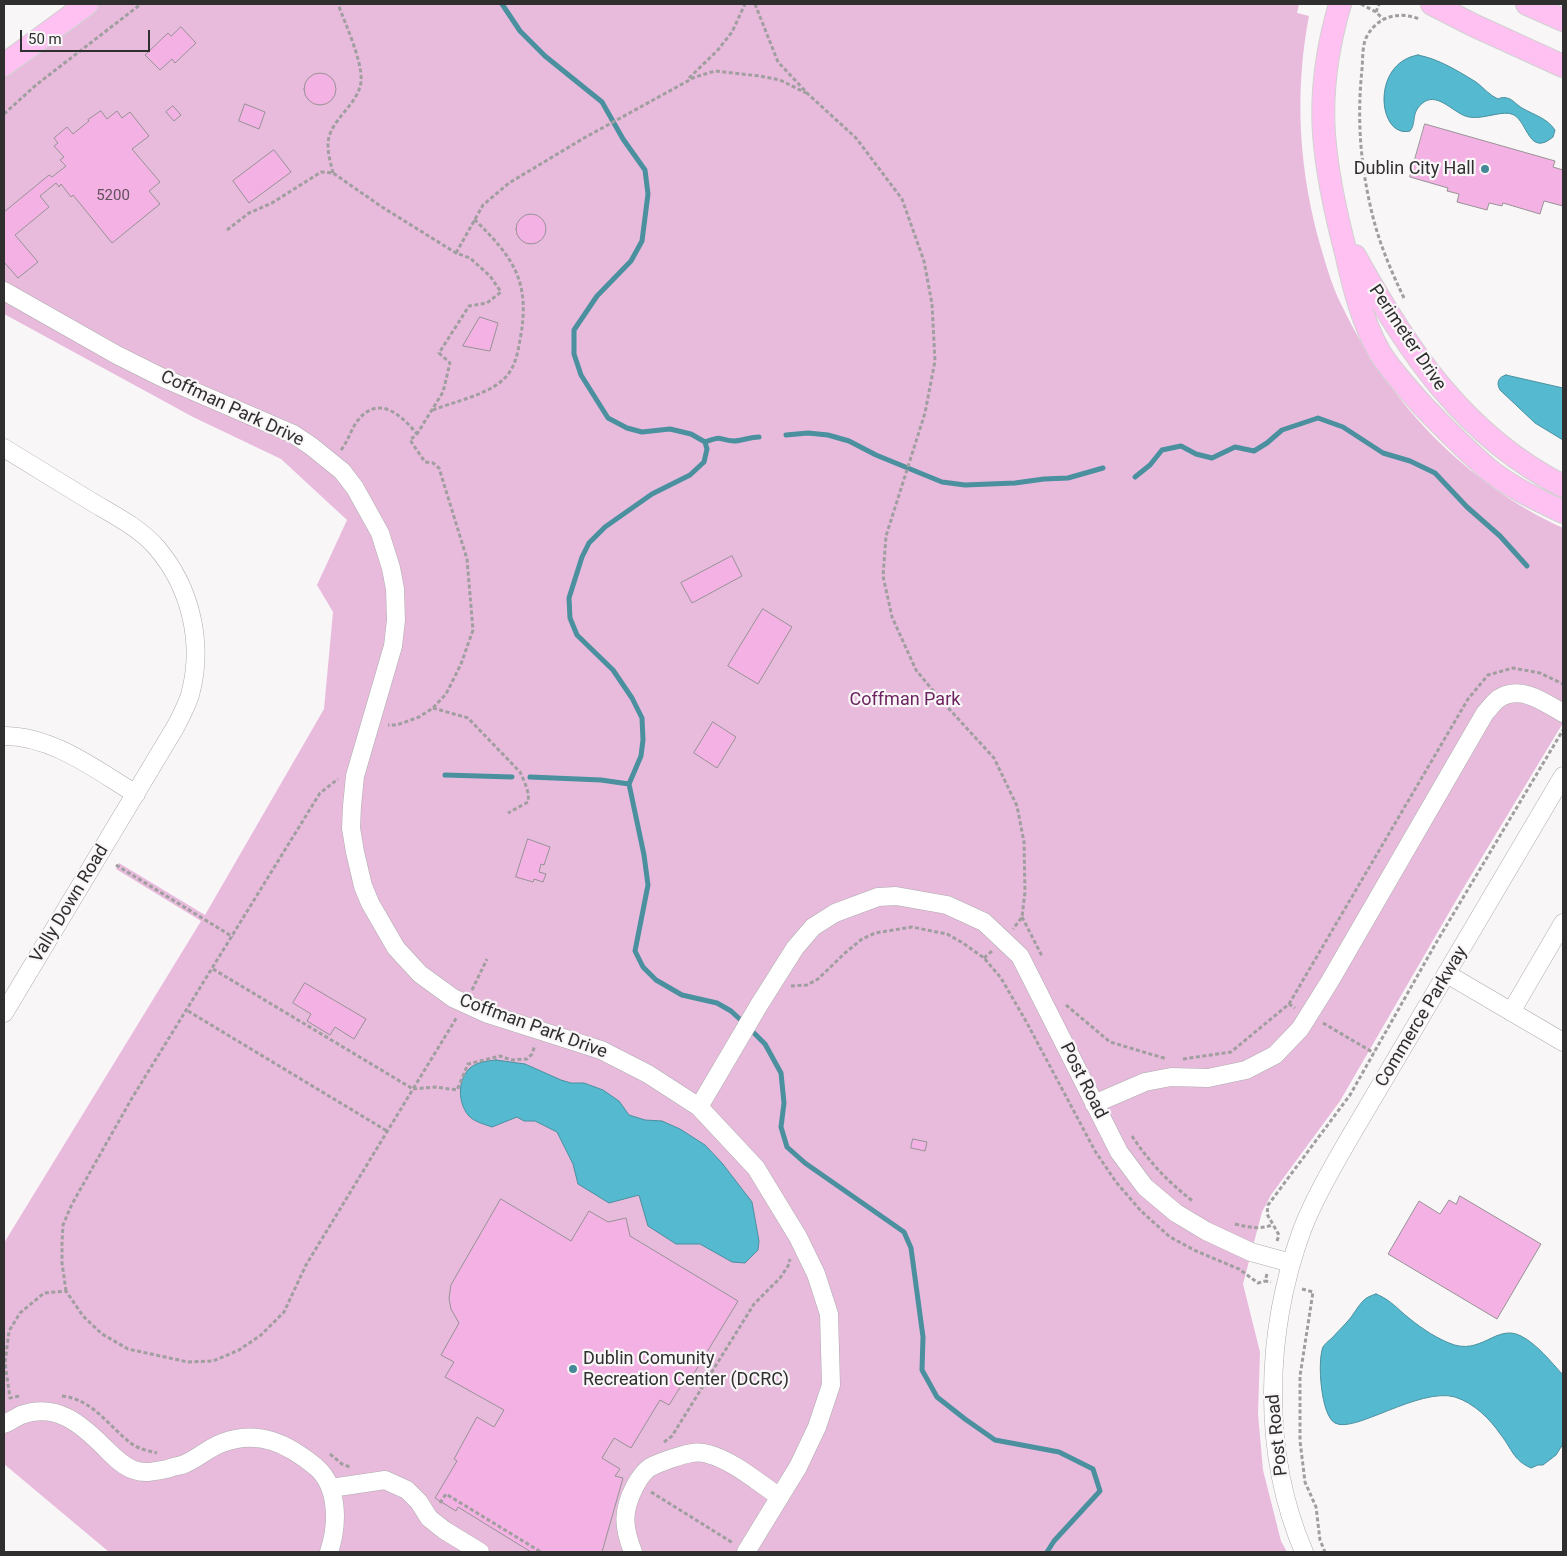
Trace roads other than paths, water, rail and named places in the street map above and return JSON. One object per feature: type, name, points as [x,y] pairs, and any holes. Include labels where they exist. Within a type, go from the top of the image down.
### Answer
[{"type":"main road","points":[[4,66],[88,4]]},
{"type":"main road","name":"Perimeter Drive","points":[[1340,4],[1327,60],[1324,134],[1340,229],[1362,316],[1381,354],[1401,382],[1448,433],[1490,470],[1534,498],[1563,512]]},
{"type":"main road","points":[[1527,4],[1563,20]]},
{"type":"main road","points":[[1428,13],[1473,25],[1563,66]]},
{"type":"main road","name":"Perimeter Drive","points":[[1340,229],[1400,332],[1422,365],[1448,396],[1498,444],[1524,464],[1563,486]]},
{"type":"street","name":"Coffman Park Drive","points":[[4,291],[126,360],[294,434],[342,471],[368,508],[386,548],[395,589],[396,620],[393,646],[356,776],[352,806],[352,836],[363,886],[370,903],[396,948],[420,974],[453,998],[459,1008],[488,1014],[601,1050],[648,1074],[699,1107],[756,1168],[798,1237],[816,1274],[829,1314],[831,1385],[817,1427],[798,1467],[746,1552]]},
{"type":"street","name":"Vally Down Road","points":[[4,448],[120,518],[157,548],[178,580],[190,605],[196,642],[195,672],[189,696],[176,726],[4,1014]]},
{"type":"street","points":[[1094,1104],[1145,1082],[1171,1076],[1208,1078],[1246,1070],[1275,1055],[1300,1029],[1309,1016],[1360,932],[1485,714],[1498,699],[1515,692],[1528,694],[1563,713]]},
{"type":"street","points":[[4,736],[38,741],[69,754],[136,794]]},
{"type":"street","name":"Commerce Parkway","points":[[1291,1263],[1303,1228],[1321,1188],[1563,776]]},
{"type":"street","name":"Post Road","points":[[699,1107],[795,948],[813,927],[835,913],[878,897],[896,896],[947,905],[984,922],[1020,956],[1119,1152],[1145,1187],[1176,1213],[1206,1231],[1252,1252],[1291,1263],[1276,1341],[1273,1394],[1276,1442],[1284,1489],[1297,1535],[1304,1552]]},
{"type":"street","points":[[1511,1012],[1563,923]]},
{"type":"street","points":[[1448,974],[1563,1042]]},
{"type":"street","points":[[4,1424],[21,1415],[36,1412],[55,1413],[80,1424],[117,1460],[133,1470],[152,1472],[183,1464],[221,1443],[240,1438],[261,1439],[281,1443],[304,1457],[324,1474],[331,1488],[335,1526],[329,1552]]},
{"type":"street","points":[[633,1552],[628,1540],[624,1518],[628,1501],[642,1473],[651,1466],[678,1456],[700,1452],[722,1458],[780,1497]]},
{"type":"street","points":[[331,1488],[385,1480],[407,1490],[420,1502],[429,1518],[480,1552]]},
{"type":"water","points":[[1418,55],[1448,66],[1476,82],[1498,99],[1510,99],[1552,126],[1555,130],[1553,137],[1545,142],[1539,143],[1534,141],[1519,119],[1510,113],[1475,118],[1469,117],[1435,100],[1424,102],[1420,106],[1415,113],[1410,131],[1399,130],[1391,124],[1386,113],[1384,99],[1386,85],[1392,71],[1403,61]]},
{"type":"water","points":[[1506,375],[1563,388],[1563,440],[1535,423],[1500,390],[1498,381]]},
{"type":"water","points":[[496,1060],[525,1064],[561,1080],[571,1083],[584,1083],[603,1090],[619,1101],[629,1115],[645,1120],[662,1121],[680,1129],[705,1145],[722,1163],[752,1202],[759,1241],[758,1250],[745,1263],[732,1262],[700,1244],[676,1244],[648,1226],[639,1195],[609,1203],[578,1184],[573,1164],[557,1132],[535,1121],[524,1121],[517,1117],[492,1127],[473,1119],[468,1115],[462,1104],[460,1091],[463,1079],[473,1066],[482,1062]]},
{"type":"water","points":[[1376,1294],[1387,1300],[1425,1330],[1449,1343],[1470,1346],[1496,1336],[1512,1333],[1527,1339],[1538,1348],[1563,1375],[1563,1444],[1556,1455],[1543,1465],[1531,1468],[1525,1465],[1516,1458],[1497,1429],[1487,1418],[1469,1403],[1455,1397],[1424,1398],[1357,1422],[1344,1425],[1335,1423],[1326,1410],[1321,1388],[1320,1364],[1323,1347],[1349,1320],[1363,1301]]},
{"type":"waterway","points":[[502,4],[520,31],[545,56],[602,102],[623,139],[645,170],[648,194],[642,241],[631,261],[597,296],[574,330],[574,354],[581,375],[608,418],[627,428],[642,432],[670,429],[691,434],[705,442],[707,449],[704,462],[690,475],[652,494],[605,527],[589,543],[582,557],[569,598],[570,618],[577,635],[613,670],[632,698],[642,718],[643,740],[641,756],[629,784],[644,855],[648,885],[635,951],[643,967],[656,980],[682,995],[717,1003],[731,1011],[744,1023]]},
{"type":"waterway","points":[[1135,477],[1150,465],[1162,450],[1181,446],[1196,454],[1212,458],[1235,447],[1254,451],[1282,430],[1318,418],[1343,427],[1383,453],[1410,461],[1435,473],[1467,507],[1500,536],[1527,566]]},
{"type":"waterway","points":[[786,435],[808,433],[828,435],[849,441],[876,455],[942,482],[965,485],[1068,478],[1103,468]]},
{"type":"waterway","points":[[705,442],[718,438],[734,441],[759,437]]},
{"type":"waterway","points":[[445,775],[512,777]]},
{"type":"waterway","points":[[530,777],[601,780],[629,784]]},
{"type":"waterway","points":[[750,1029],[765,1044],[781,1073],[784,1103],[781,1127],[787,1147],[805,1163],[904,1232],[911,1248],[923,1337],[922,1370],[937,1397],[995,1440],[1059,1452],[1093,1469],[1100,1491],[1054,1541],[1047,1552]]},
{"type":"place","name":"Dublin City Hall","points":[[1485,169]]},
{"type":"place","name":"Dublin Comunity Recreation Center (DCRC)","points":[[573,1369]]},
{"type":"park label","name":"Coffman Park","points":[[905,700]]}]
